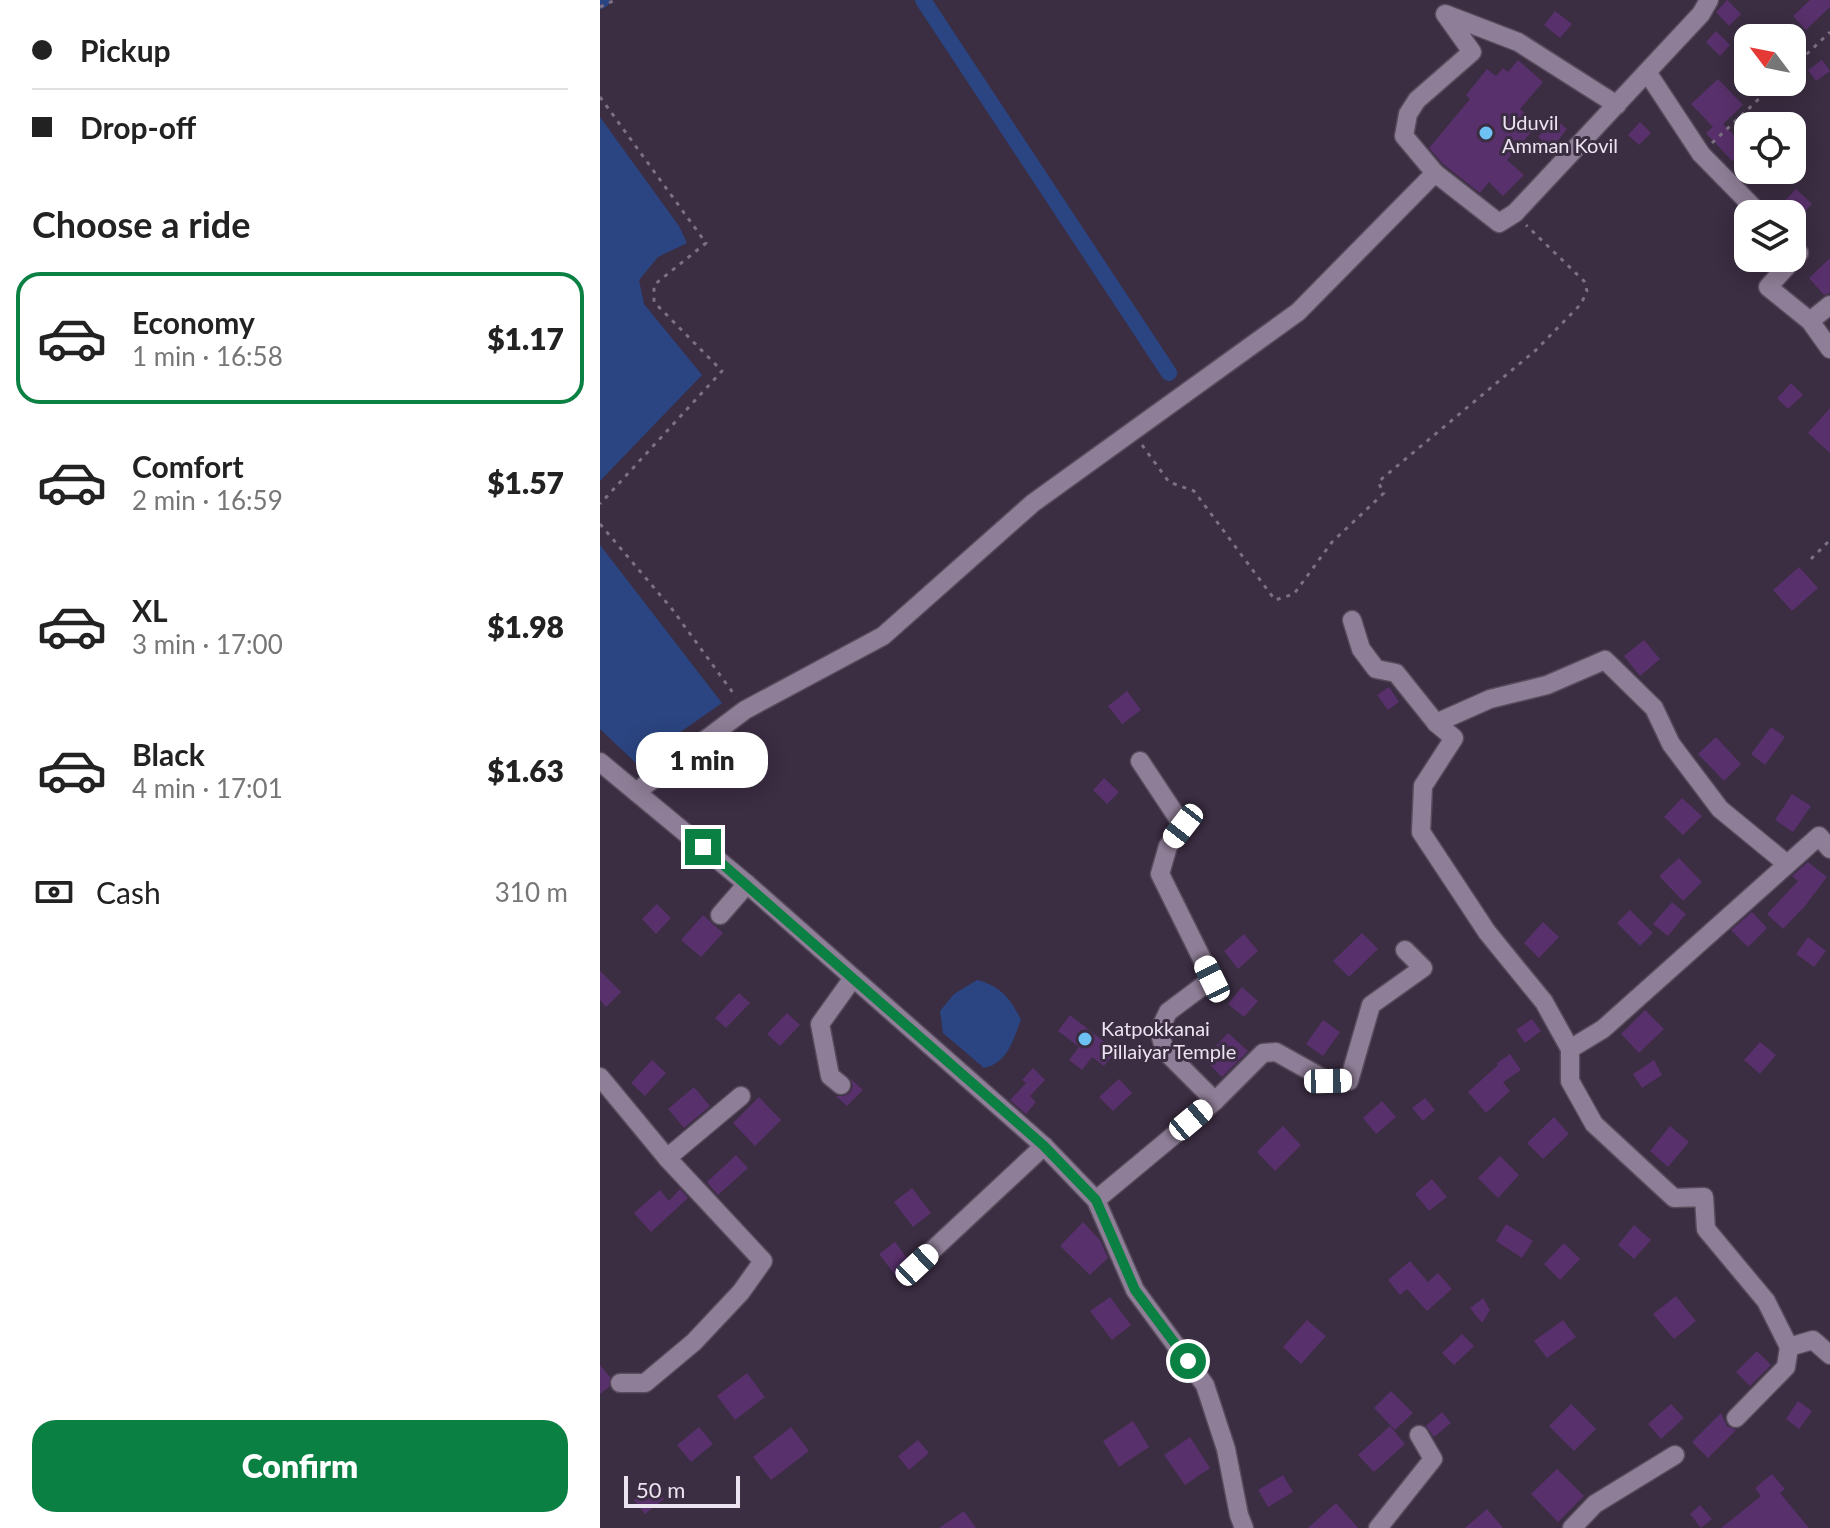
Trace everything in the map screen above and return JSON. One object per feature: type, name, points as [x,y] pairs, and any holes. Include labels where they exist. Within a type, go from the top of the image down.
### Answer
[{"type":"street","points":[[1439,7],[1472,52],[1417,100],[1408,114],[1404,136],[1435,173],[1499,223],[1515,213],[1617,105],[1701,14],[1709,0]]},
{"type":"street","points":[[1439,7],[1518,42],[1617,105]]},
{"type":"street","points":[[1647,72],[1701,154],[1746,200]]},
{"type":"street","points":[[636,792],[745,710],[883,636],[1033,503],[1298,312],[1435,173]]},
{"type":"street","points":[[1782,272],[1768,287],[1810,321],[1830,349]]},
{"type":"street","points":[[1810,321],[1830,305]]},
{"type":"street","points":[[1352,620],[1361,649],[1376,669],[1396,673],[1436,723],[1454,738],[1423,786],[1421,832],[1487,932],[1544,1002],[1570,1049],[1570,1081],[1594,1124],[1674,1198],[1704,1197],[1706,1229],[1766,1301],[1789,1347],[1786,1367],[1736,1418]]},
{"type":"street","points":[[1436,723],[1490,699],[1547,685],[1605,660],[1654,708],[1671,744],[1720,809],[1787,864]]},
{"type":"street","points":[[1140,761],[1183,826],[1168,846],[1160,874],[1212,979],[1168,1012],[1159,1031],[1165,1051],[1215,1101]]},
{"type":"street","points":[[600,762],[747,884],[1044,1146],[1096,1200],[1135,1290],[1205,1385],[1226,1449],[1244,1528]]},
{"type":"street","points":[[1570,1049],[1603,1029],[1819,836],[1830,849]]},
{"type":"street","points":[[720,915],[747,884]]},
{"type":"street","points":[[1096,1200],[1215,1101],[1263,1053],[1276,1052],[1328,1081],[1349,1081],[1371,1005],[1423,968],[1405,950]]},
{"type":"street","points":[[841,1085],[830,1076],[820,1024],[853,978]]},
{"type":"street","points":[[600,1077],[667,1158],[763,1261],[741,1292],[694,1342],[645,1383],[620,1383]]},
{"type":"street","points":[[667,1158],[741,1096]]},
{"type":"street","points":[[909,1272],[1044,1146]]},
{"type":"street","points":[[1789,1347],[1813,1340],[1830,1355]]},
{"type":"street","points":[[1378,1528],[1433,1459],[1419,1435]]},
{"type":"street","points":[[1572,1528],[1595,1504],[1675,1455]]},
{"type":"path","points":[[600,7],[615,0]]},
{"type":"path","points":[[1806,55],[1830,32]]},
{"type":"path","points":[[1701,154],[1762,96]]},
{"type":"path","points":[[600,97],[706,243],[654,285],[654,302],[722,371],[600,504]]},
{"type":"path","points":[[1131,430],[1169,482],[1194,491],[1275,600],[1294,594],[1332,542],[1384,493],[1378,482],[1536,350],[1581,304],[1587,291],[1584,281],[1515,213]]},
{"type":"path","points":[[600,524],[672,609],[745,710]]},
{"type":"path","points":[[1811,559],[1830,540]]},
{"type":"water","points":[[600,117],[679,226],[687,243],[658,257],[639,280],[644,304],[702,375],[600,481]]},
{"type":"water","points":[[600,545],[722,703],[636,763],[600,729]]},
{"type":"water","points":[[977,980],[1004,994],[1021,1020],[1004,1056],[984,1068],[943,1033],[940,1011],[954,994]]},
{"type":"building","points":[[1727,0],[1741,14],[1729,26],[1716,12]]},
{"type":"building","points":[[1810,0],[1830,0],[1830,7],[1806,30],[1806,24],[1800,24],[1793,16]]},
{"type":"building","points":[[1555,11],[1572,24],[1560,38],[1544,25]]},
{"type":"building","points":[[1716,31],[1730,45],[1720,56],[1706,42]]},
{"type":"building","name":"Uduvil Amman Kovil","points":[[1518,60],[1543,82],[1520,109],[1538,124],[1507,160],[1524,175],[1503,196],[1489,182],[1480,193],[1443,164],[1429,148],[1470,99],[1466,95],[1487,69],[1496,76],[1503,68],[1508,72]]},
{"type":"building","points":[[1822,60],[1830,71],[1816,81],[1808,70]]},
{"type":"building","points":[[1718,79],[1743,105],[1723,124],[1734,135],[1732,161],[1706,133],[1713,127],[1691,104]]},
{"type":"building","points":[[1554,118],[1567,129],[1552,148],[1538,137]]},
{"type":"building","points":[[1640,122],[1651,133],[1639,145],[1628,135]]},
{"type":"building","points":[[1796,189],[1812,204],[1806,210],[1806,200],[1785,200]]},
{"type":"building","points":[[1830,258],[1830,293],[1824,295],[1809,278]]},
{"type":"building","points":[[1791,383],[1803,395],[1788,409],[1777,398]]},
{"type":"building","points":[[1830,408],[1830,453],[1808,433]]},
{"type":"building","points":[[1799,567],[1818,588],[1792,611],[1773,590]]},
{"type":"building","points":[[1644,640],[1660,659],[1640,676],[1624,656]]},
{"type":"building","points":[[1389,687],[1399,702],[1388,710],[1377,695]]},
{"type":"building","points":[[1127,691],[1141,710],[1122,724],[1108,706]]},
{"type":"building","points":[[1771,727],[1785,737],[1765,765],[1751,754]]},
{"type":"building","points":[[1716,737],[1741,764],[1724,781],[1698,754]]},
{"type":"building","points":[[1104,778],[1119,792],[1107,804],[1093,790]]},
{"type":"building","points":[[1792,794],[1811,806],[1793,832],[1775,820]]},
{"type":"building","points":[[1682,798],[1702,816],[1683,835],[1664,817]]},
{"type":"building","points":[[1679,858],[1702,882],[1683,901],[1659,876]]},
{"type":"building","points":[[1808,862],[1827,877],[1783,929],[1767,914],[1798,881],[1792,876]]},
{"type":"building","points":[[1672,902],[1686,914],[1668,936],[1653,924]]},
{"type":"building","points":[[657,904],[671,918],[656,934],[642,919]]},
{"type":"building","points":[[1630,910],[1653,933],[1640,946],[1617,923]]},
{"type":"building","points":[[1752,912],[1767,928],[1748,947],[1731,930]]},
{"type":"building","points":[[703,915],[723,933],[701,957],[681,940]]},
{"type":"building","points":[[1543,922],[1559,937],[1539,958],[1524,943]]},
{"type":"building","points":[[1362,933],[1378,949],[1349,977],[1333,961]]},
{"type":"building","points":[[1244,934],[1258,951],[1238,969],[1224,951]]},
{"type":"building","points":[[1808,937],[1826,951],[1814,967],[1796,954]]},
{"type":"building","points":[[600,971],[621,992],[606,1007],[600,1000]]},
{"type":"building","points":[[1242,987],[1258,1001],[1244,1017],[1228,1004]]},
{"type":"building","points":[[739,993],[750,1003],[726,1028],[715,1018]]},
{"type":"building","points":[[1645,1010],[1664,1029],[1639,1053],[1621,1034]]},
{"type":"building","points":[[787,1013],[800,1025],[780,1046],[767,1034]]},
{"type":"building","name":"Katpokkanai Pillaiyar Temple","points":[[1070,1015],[1116,1051],[1104,1066],[1092,1057],[1082,1070],[1069,1060],[1079,1047],[1058,1031]]},
{"type":"building","points":[[1532,1019],[1541,1031],[1525,1043],[1516,1030]]},
{"type":"building","points":[[1323,1020],[1340,1032],[1323,1056],[1306,1044]]},
{"type":"building","points":[[1228,1033],[1248,1051],[1222,1077],[1204,1059]]},
{"type":"building","points":[[1760,1042],[1776,1055],[1760,1074],[1744,1060]]},
{"type":"building","points":[[1510,1054],[1521,1070],[1503,1082],[1510,1091],[1486,1113],[1468,1092]]},
{"type":"building","points":[[652,1060],[666,1073],[645,1096],[631,1083]]},
{"type":"building","points":[[1654,1060],[1662,1075],[1642,1088],[1633,1074]]},
{"type":"building","points":[[1033,1068],[1045,1080],[1030,1096],[1036,1102],[1026,1114],[1010,1100],[1026,1083],[1022,1080]]},
{"type":"building","points":[[851,1079],[863,1090],[847,1106],[836,1096],[850,1093],[853,1086]]},
{"type":"building","points":[[1119,1079],[1132,1093],[1113,1111],[1099,1097]]},
{"type":"building","points":[[694,1087],[710,1106],[684,1128],[668,1109]]},
{"type":"building","points":[[759,1097],[781,1120],[755,1146],[733,1123]]},
{"type":"building","points":[[1425,1098],[1435,1110],[1423,1121],[1412,1108]]},
{"type":"building","points":[[1382,1101],[1396,1117],[1376,1134],[1363,1118]]},
{"type":"building","points":[[1554,1117],[1569,1134],[1543,1159],[1527,1143]]},
{"type":"building","points":[[1283,1126],[1301,1145],[1275,1171],[1257,1152]]},
{"type":"building","points":[[1670,1126],[1689,1142],[1668,1167],[1650,1151]]},
{"type":"building","points":[[736,1155],[748,1168],[718,1195],[707,1182]]},
{"type":"building","points":[[1500,1156],[1519,1175],[1498,1198],[1478,1178]]},
{"type":"building","points":[[1432,1179],[1447,1197],[1429,1211],[1415,1194]]},
{"type":"building","points":[[912,1188],[931,1213],[913,1227],[894,1202]]},
{"type":"building","points":[[680,1189],[688,1198],[651,1232],[634,1213],[660,1190],[669,1201]]},
{"type":"building","points":[[1083,1222],[1100,1240],[1108,1258],[1090,1275],[1060,1246]]},
{"type":"building","points":[[1506,1224],[1533,1241],[1522,1258],[1496,1241]]},
{"type":"building","points":[[1634,1225],[1651,1240],[1634,1259],[1618,1245]]},
{"type":"building","points":[[895,1242],[907,1258],[898,1268],[896,1276],[879,1254]]},
{"type":"building","points":[[1564,1243],[1580,1259],[1560,1280],[1544,1264]]},
{"type":"building","points":[[1410,1261],[1428,1282],[1438,1273],[1452,1289],[1427,1311],[1407,1289],[1400,1295],[1388,1280]]},
{"type":"building","points":[[1676,1296],[1696,1321],[1674,1339],[1653,1314]]},
{"type":"building","points":[[1110,1297],[1131,1325],[1112,1340],[1090,1311]]},
{"type":"building","points":[[1483,1298],[1490,1310],[1482,1323],[1470,1308]]},
{"type":"building","points":[[1307,1320],[1326,1336],[1301,1364],[1283,1347]]},
{"type":"building","points":[[1563,1320],[1576,1337],[1547,1358],[1534,1341]]},
{"type":"building","points":[[1462,1334],[1474,1346],[1454,1365],[1442,1353]]},
{"type":"building","points":[[1757,1351],[1771,1365],[1750,1386],[1736,1372]]},
{"type":"building","points":[[600,1365],[610,1377],[609,1387],[600,1394]]},
{"type":"building","points":[[747,1373],[765,1397],[735,1420],[717,1396]]},
{"type":"building","points":[[1391,1391],[1413,1413],[1395,1430],[1374,1408]]},
{"type":"building","points":[[1798,1401],[1812,1411],[1799,1429],[1786,1419]]},
{"type":"building","points":[[1571,1404],[1596,1429],[1574,1451],[1549,1426]]},
{"type":"building","points":[[1671,1404],[1684,1418],[1661,1439],[1648,1424]]},
{"type":"building","points":[[1442,1412],[1451,1423],[1434,1437],[1426,1426]]},
{"type":"building","points":[[1721,1413],[1727,1426],[1736,1430],[1708,1458],[1692,1442]]},
{"type":"building","points":[[1133,1421],[1149,1447],[1119,1467],[1103,1441]]},
{"type":"building","points":[[1390,1426],[1405,1444],[1374,1472],[1358,1455]]},
{"type":"building","points":[[699,1427],[713,1444],[691,1462],[677,1445]]},
{"type":"building","points":[[791,1427],[809,1451],[771,1480],[753,1457]]},
{"type":"building","points":[[1190,1437],[1210,1468],[1185,1485],[1164,1455]]},
{"type":"building","points":[[918,1440],[929,1453],[909,1470],[898,1456]]},
{"type":"building","points":[[1557,1469],[1584,1496],[1558,1522],[1531,1494]]},
{"type":"building","points":[[1772,1474],[1785,1489],[1780,1493],[1809,1528],[1721,1528],[1761,1496],[1755,1488]]},
{"type":"building","points":[[1283,1475],[1293,1492],[1268,1507],[1258,1490]]},
{"type":"building","points":[[652,1485],[664,1499],[645,1514],[634,1500]]},
{"type":"building","points":[[1336,1503],[1358,1528],[1308,1528]]},
{"type":"building","points":[[1700,1505],[1712,1519],[1701,1528],[1690,1514]]},
{"type":"building","points":[[1487,1509],[1503,1528],[1465,1528]]},
{"type":"building","points":[[964,1511],[976,1528],[939,1528]]},
{"type":"waterway","points":[[923,0],[1169,373]]},
{"type":"place","name":"Uduvil Amman Kovil","points":[[1486,133]]},
{"type":"place","name":"Katpokkanai Pillaiyar Temple","points":[[1085,1039]]},
{"type":"route","points":[[703,847],[1044,1146],[1096,1200],[1135,1290],[1188,1361]]}]
